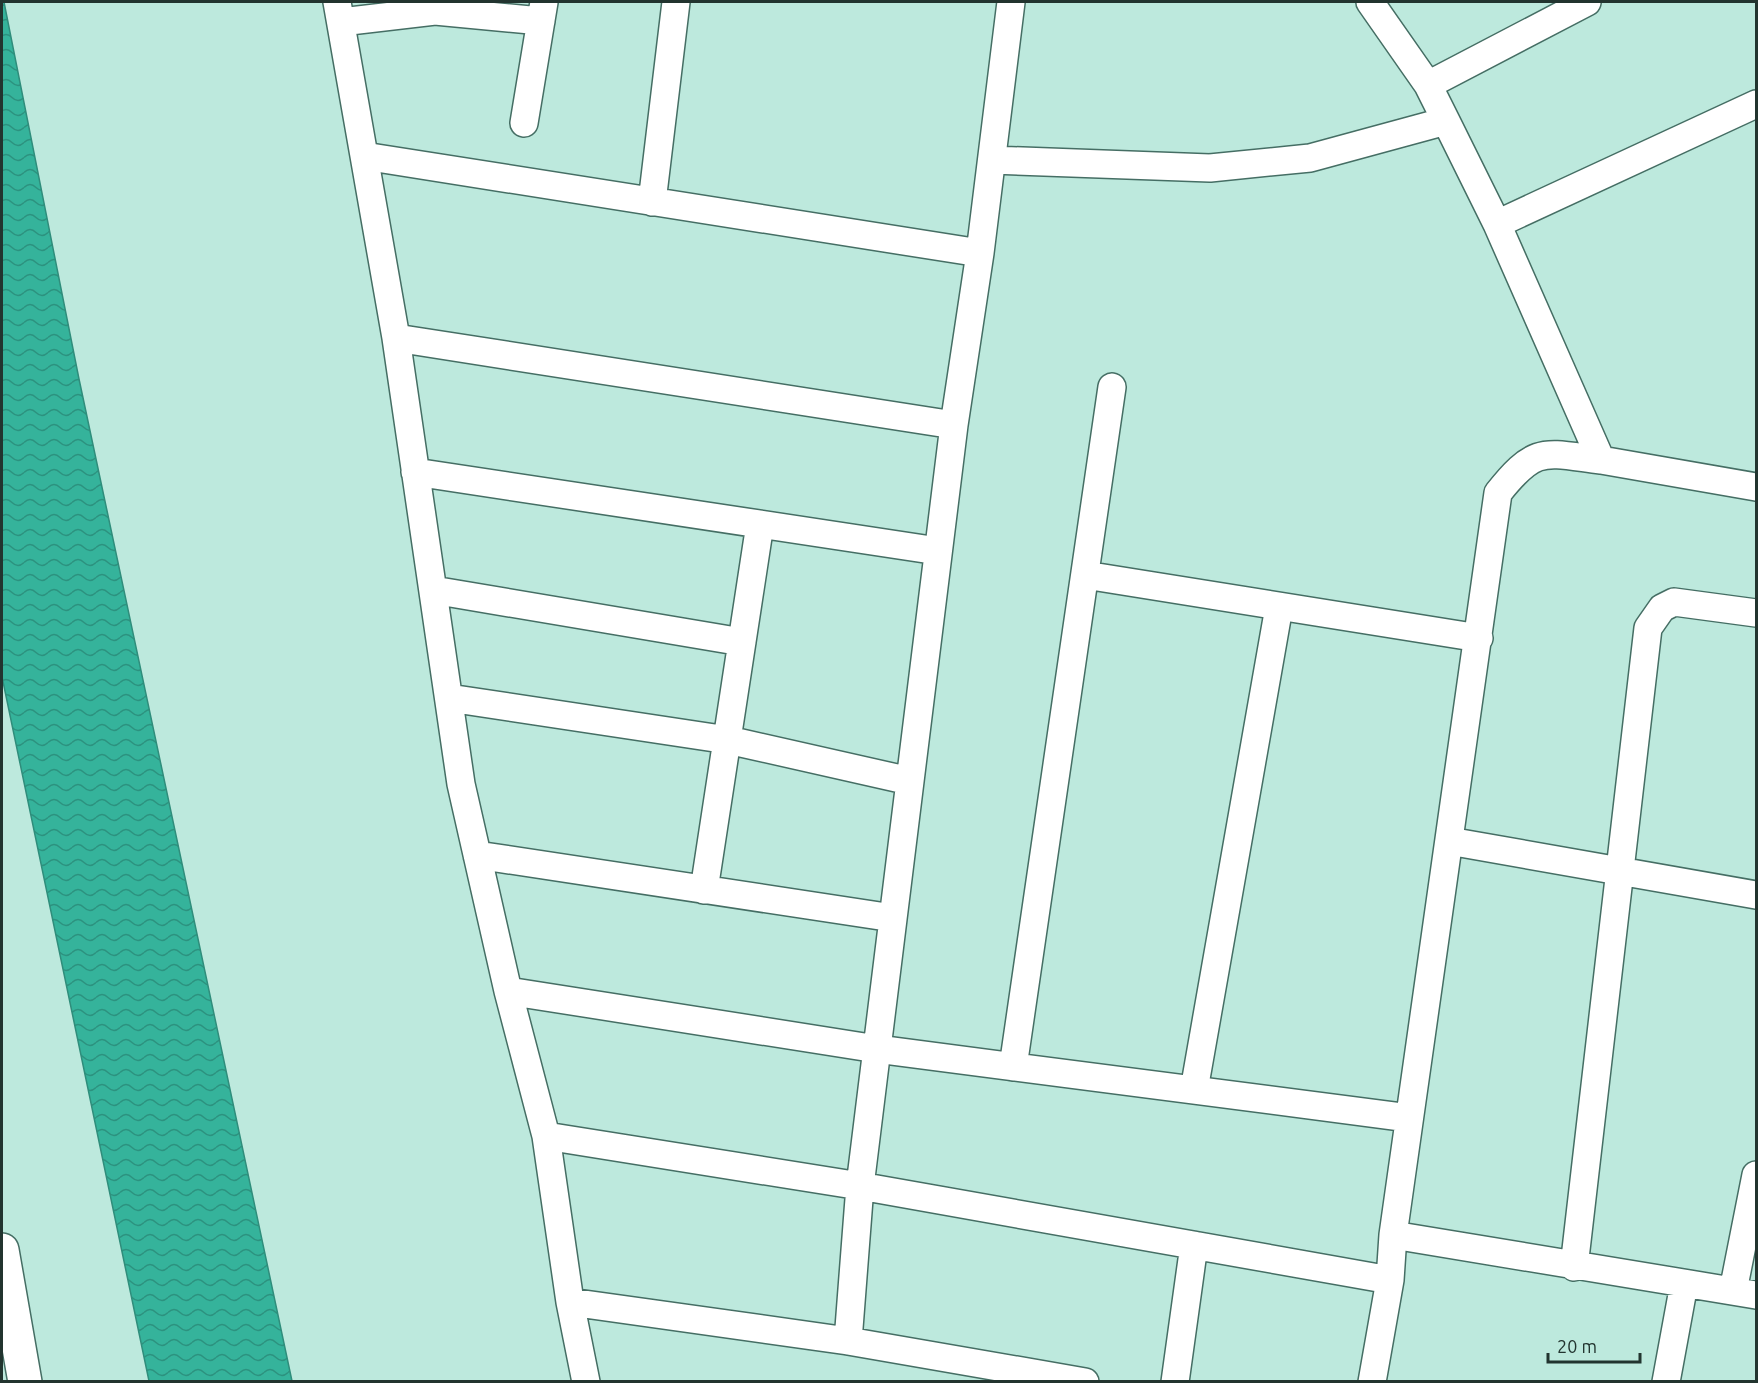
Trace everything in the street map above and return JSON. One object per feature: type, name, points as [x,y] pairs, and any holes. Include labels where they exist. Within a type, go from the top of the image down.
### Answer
[{"type":"street","points":[[652,201],[676,2]]},
{"type":"street","points":[[848,1341],[860,1186],[954,425],[980,253],[1011,2]]},
{"type":"street","points":[[1370,2],[1428,85],[1497,224],[1601,460]]},
{"type":"street","points":[[1428,85],[1587,2]]},
{"type":"street","points":[[524,123],[543,11],[339,12],[396,338],[461,784],[508,991],[546,1136],[570,1302],[586,1382]]},
{"type":"street","points":[[1497,224],[1756,104]]},
{"type":"street","points":[[992,160],[1210,168],[1310,158],[1446,121]]},
{"type":"street","points":[[364,156],[980,253]]},
{"type":"street","points":[[396,338],[954,425]]},
{"type":"street","points":[[1013,1067],[1113,387]]},
{"type":"street","points":[[1372,1382],[1390,1280],[1393,1235],[1409,1118],[1498,494],[1513,474],[1530,459],[1549,454],[1601,460],[1756,488]]},
{"type":"street","points":[[415,472],[938,551]]},
{"type":"street","points":[[704,890],[760,524]]},
{"type":"street","points":[[1085,576],[1479,638]]},
{"type":"street","points":[[433,590],[742,642]]},
{"type":"street","points":[[1574,1266],[1648,628],[1662,608],[1674,602],[1756,613]]},
{"type":"street","points":[[1194,1090],[1279,607]]},
{"type":"street","points":[[449,698],[728,740],[910,781]]},
{"type":"street","points":[[1449,841],[1619,869],[1756,895]]},
{"type":"street","points":[[477,855],[893,918]]},
{"type":"street","points":[[508,991],[877,1049],[1409,1118]]},
{"type":"street","points":[[546,1136],[860,1186],[1390,1280]]},
{"type":"street","points":[[1393,1235],[1745,1293],[1756,1175]]},
{"type":"street","points":[[1175,1382],[1194,1245]]},
{"type":"street","points":[[2,1250],[26,1382]]},
{"type":"street","points":[[1666,1382],[1684,1284]]},
{"type":"street","points":[[570,1302],[848,1341],[1040,1378],[1085,1382]]},
{"type":"water","points":[[2,2],[4,2],[79,379],[292,1381],[149,1381],[2,677]]}]
